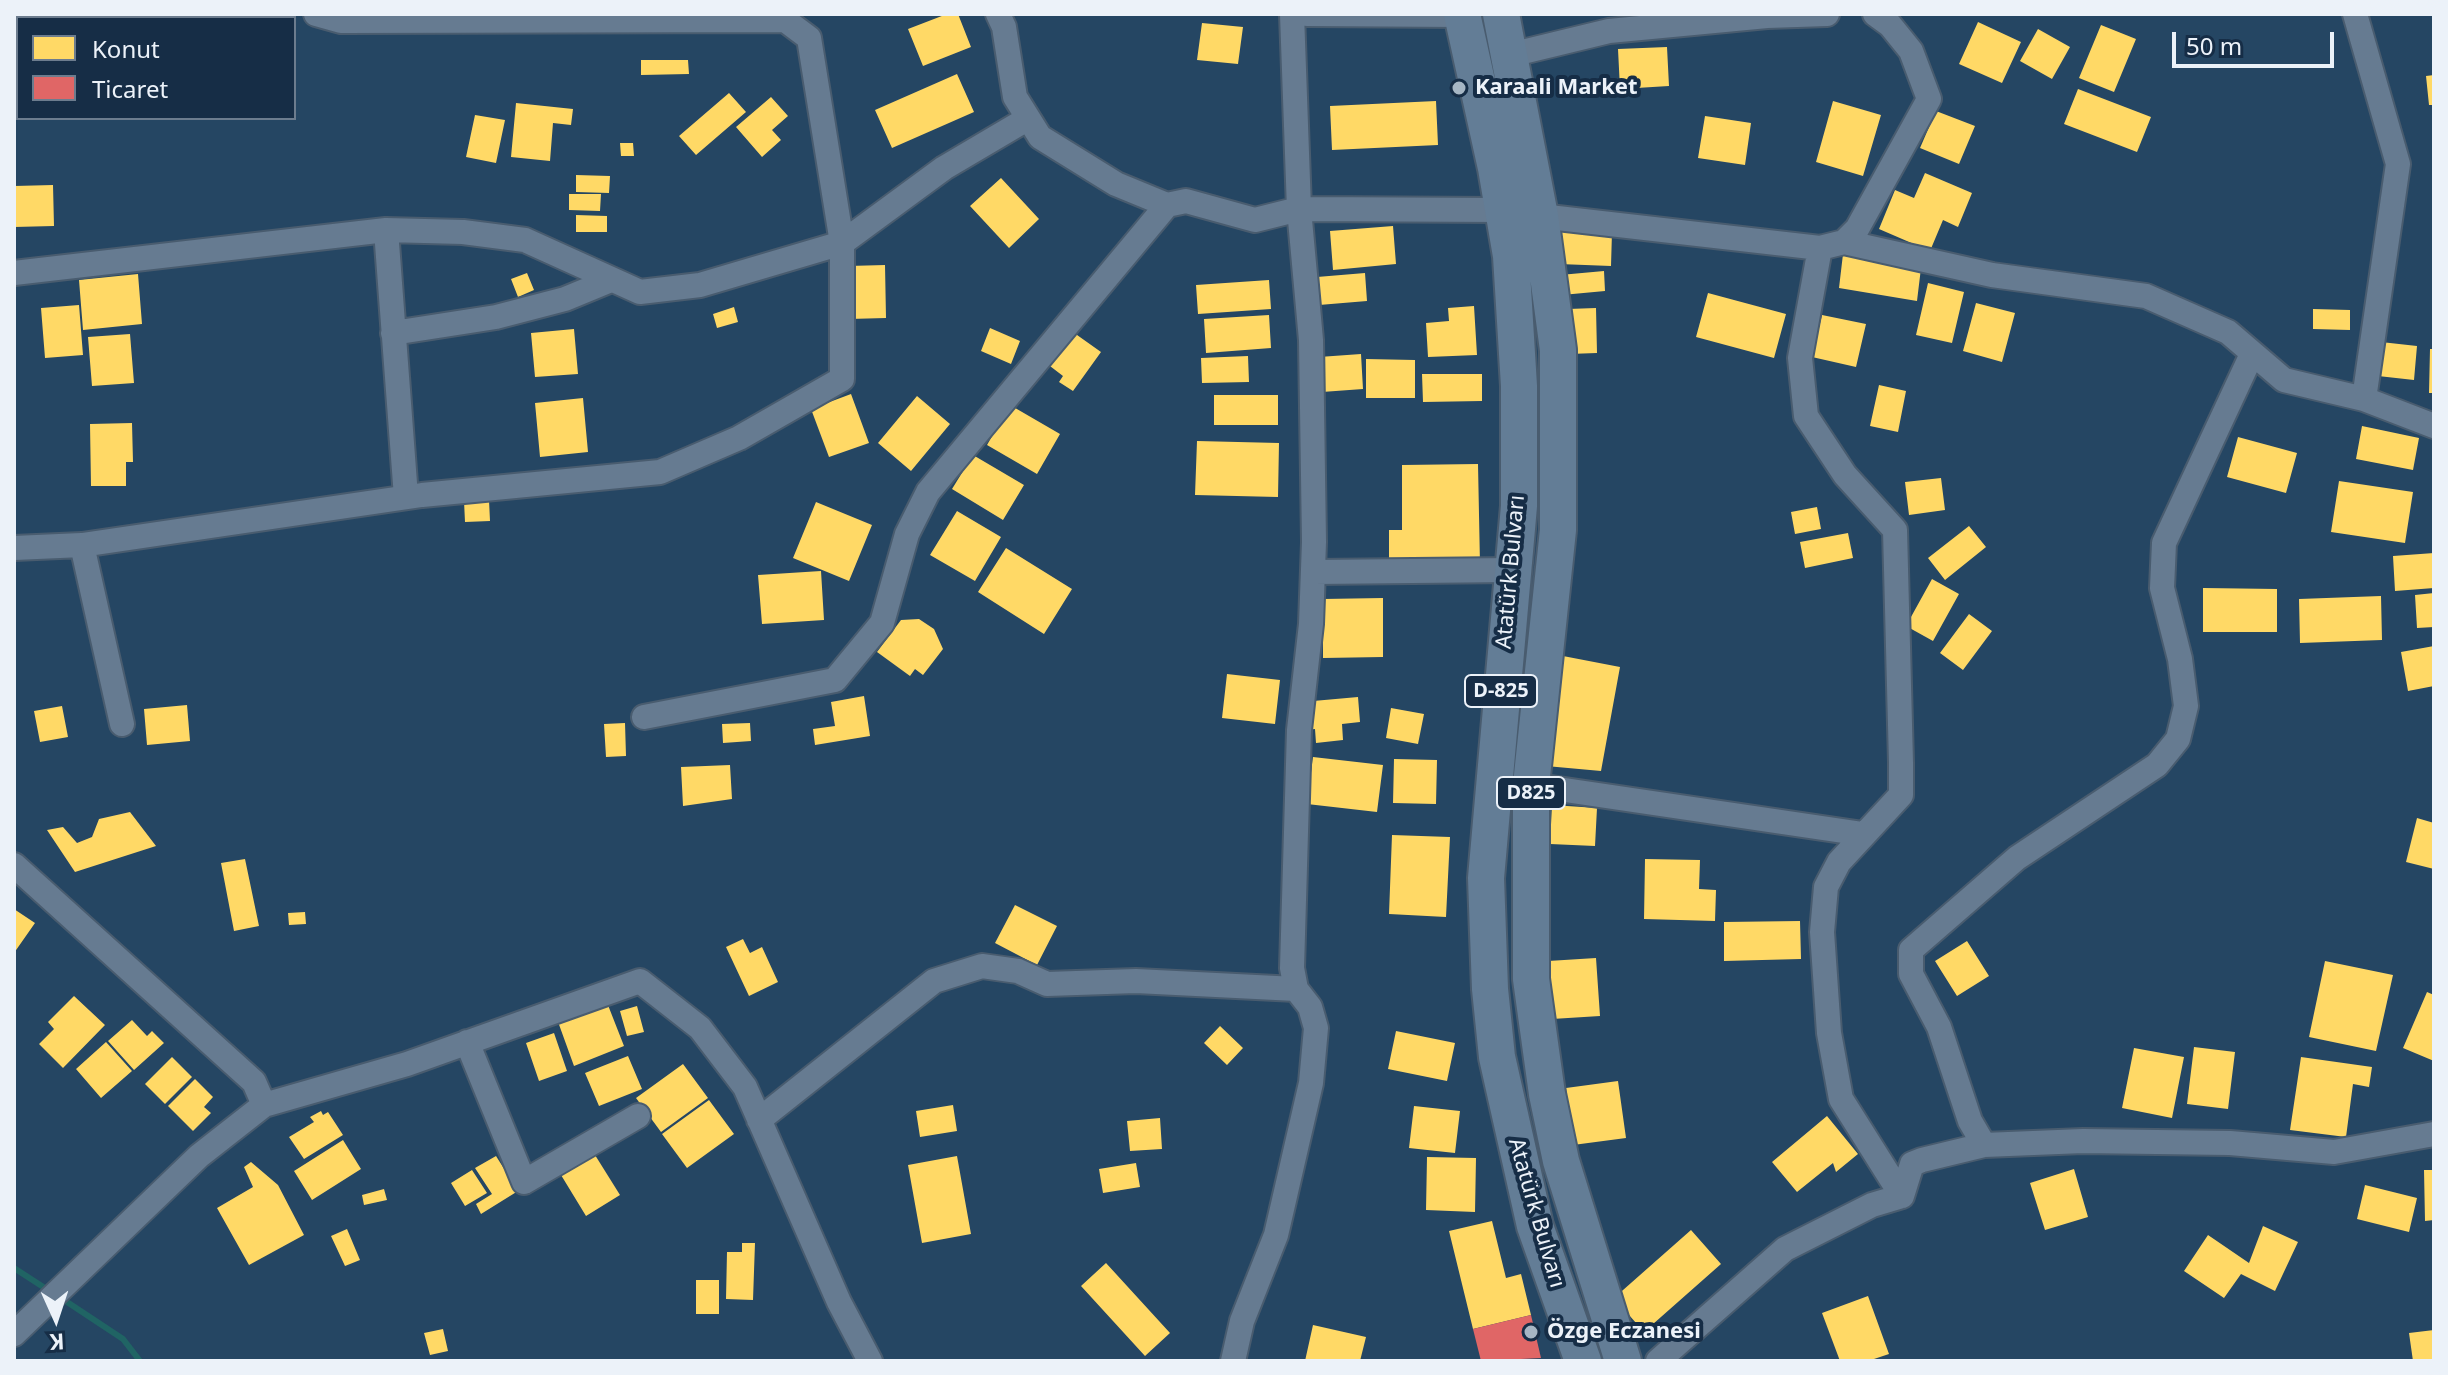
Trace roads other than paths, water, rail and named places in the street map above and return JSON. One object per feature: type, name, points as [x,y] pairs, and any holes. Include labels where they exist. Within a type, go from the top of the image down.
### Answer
[{"type":"highway","name":"Atatürk Bulvarı","points":[[1462,14],[1511,256],[1519,386],[1519,506],[1486,878],[1490,989],[1497,1057],[1525,1187],[1535,1226],[1583,1361]]},
{"type":"highway","name":"Atatürk Bulvarı","points":[[1501,14],[1540,216],[1558,350],[1558,530],[1531,785],[1531,979],[1544,1080],[1561,1161],[1623,1361]]},
{"type":"highway","points":[[1503,210],[1540,216]]},
{"type":"street","points":[[14,548],[82,545],[406,497],[660,472],[739,438],[842,379],[842,243],[809,38],[785,20],[341,21],[316,14]]},
{"type":"street","points":[[998,14],[1015,97],[1040,137],[1116,184],[1167,205],[1186,201],[1255,220],[1299,209],[1503,210]]},
{"type":"street","points":[[1233,1361],[1242,1321],[1276,1235],[1311,1083],[1316,1028],[1310,1007],[1296,989],[1292,968],[1295,807],[1314,572],[1311,340],[1299,209],[1292,14]]},
{"type":"street","points":[[1307,14],[1462,14]]},
{"type":"street","points":[[1510,55],[1606,22],[1827,14]]},
{"type":"street","points":[[1875,14],[1890,25],[1911,51],[1929,99],[1857,229],[1832,245],[1800,358],[1806,416],[1845,475],[1895,530],[1901,795],[1839,862],[1826,887],[1822,932],[1829,1033],[1841,1099],[1902,1196]]},
{"type":"street","points":[[2355,14],[2398,164],[2364,399]]},
{"type":"street","points":[[14,273],[386,230],[463,232],[525,240],[640,292],[700,285],[842,243],[944,168],[1027,119]]},
{"type":"street","points":[[644,717],[835,680],[882,623],[907,534],[928,492],[1167,205]]},
{"type":"street","points":[[1540,216],[1832,245],[1992,275],[2146,296],[2228,332],[2284,380],[2364,399],[2434,426]]},
{"type":"street","points":[[386,230],[406,497]]},
{"type":"street","points":[[393,333],[496,317],[565,299],[611,280]]},
{"type":"street","points":[[1984,1145],[1970,1121],[1939,1027],[1911,974],[1911,950],[2017,858],[2157,765],[2178,739],[2186,706],[2180,659],[2162,588],[2164,543],[2252,354]]},
{"type":"street","points":[[82,545],[122,724]]},
{"type":"street","points":[[1314,572],[1512,570]]},
{"type":"street","points":[[1531,785],[1863,834]]},
{"type":"street","points":[[14,865],[254,1082],[264,1105]]},
{"type":"street","points":[[759,1120],[934,981],[982,966],[1018,971],[1047,984],[1136,981],[1296,989]]},
{"type":"street","points":[[14,1334],[199,1156],[264,1105],[407,1064],[640,981],[700,1028],[745,1087],[839,1302],[870,1361]]},
{"type":"street","points":[[467,1042],[524,1182],[638,1116]]},
{"type":"street","points":[[1902,1196],[1912,1164],[1984,1145],[2083,1141],[2230,1143],[2334,1152],[2434,1134]]},
{"type":"street","points":[[1658,1361],[1785,1249],[1872,1205],[1902,1196]]},
{"type":"waterway","points":[[14,1268],[51,1292]]},
{"type":"waterway","points":[[61,1298],[123,1339],[140,1361]]},
{"type":"place","name":"Karaali Market","points":[[1459,88]]},
{"type":"place","name":"Özge Eczanesi","points":[[1531,1332]]}]
